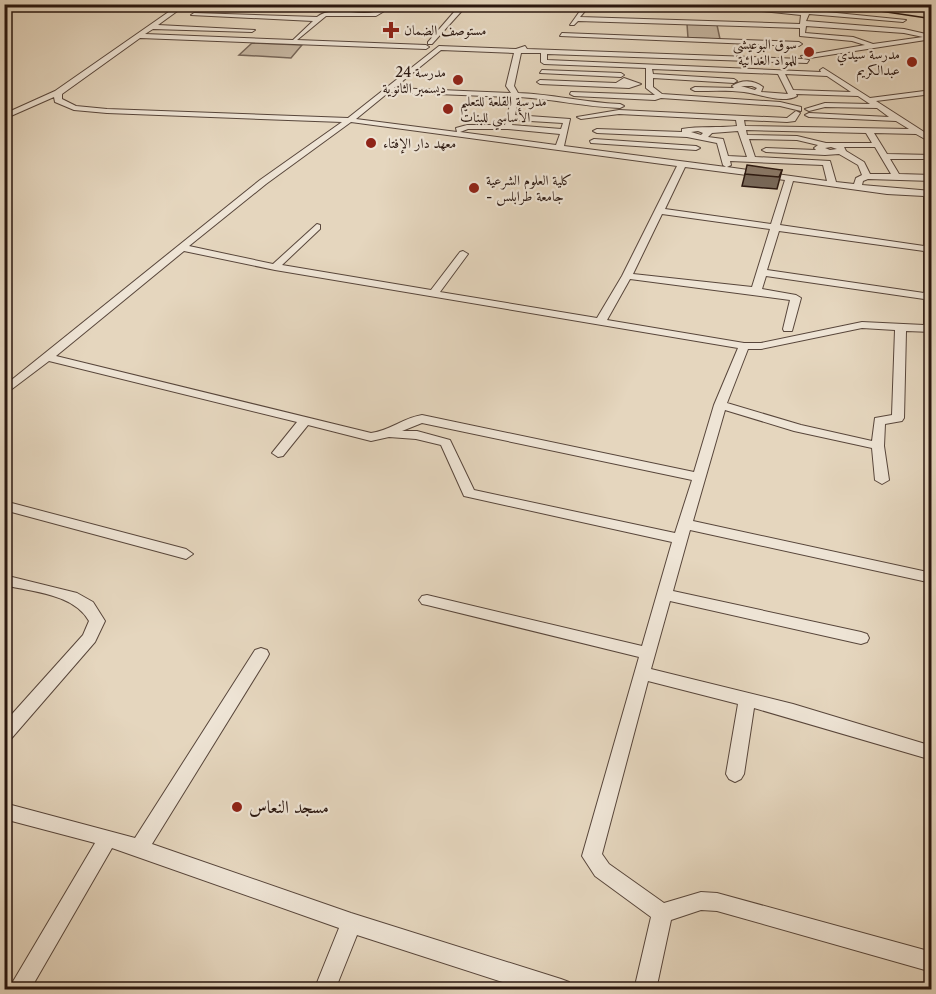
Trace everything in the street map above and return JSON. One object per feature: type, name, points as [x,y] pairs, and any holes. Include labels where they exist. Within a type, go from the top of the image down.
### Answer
[{"type":"highway","points":[[842,4],[932,14]]},
{"type":"street","points":[[295,39],[317,19],[333,13],[379,14],[393,4]]},
{"type":"street","points":[[440,44],[465,4]]},
{"type":"street","points":[[358,111],[418,54],[428,47],[440,44],[472,4]]},
{"type":"street","points":[[552,48],[588,4]]},
{"type":"street","points":[[694,4],[806,10],[862,19],[903,20]]},
{"type":"street","points":[[352,14],[353,5]]},
{"type":"street","points":[[4,117],[58,93],[181,6],[272,12],[282,14],[283,18]]},
{"type":"street","points":[[322,6],[333,13]]},
{"type":"street","points":[[699,23],[708,6]]},
{"type":"street","points":[[865,6],[932,31]]},
{"type":"street","points":[[178,27],[200,9]]},
{"type":"street","points":[[205,28],[223,10]]},
{"type":"street","points":[[806,10],[799,44],[805,59],[932,141]]},
{"type":"street","points":[[194,15],[218,15],[259,21]]},
{"type":"street","points":[[187,20],[212,22],[283,18],[317,19]]},
{"type":"street","points":[[576,19],[779,25],[781,31],[803,29],[904,31],[931,37]]},
{"type":"street","points":[[244,38],[259,21]]},
{"type":"street","points":[[678,22],[682,40]]},
{"type":"street","points":[[723,24],[730,42]]},
{"type":"street","points":[[153,27],[252,30]]},
{"type":"street","points":[[803,29],[852,39],[873,46]]},
{"type":"street","points":[[141,35],[344,42]]},
{"type":"street","points":[[562,35],[799,44]]},
{"type":"street","points":[[244,38],[805,59],[931,37]]},
{"type":"street","points":[[668,53],[669,39]]},
{"type":"street","points":[[450,40],[461,47]]},
{"type":"street","points":[[405,44],[428,47],[552,48],[731,57]]},
{"type":"street","points":[[405,44],[418,54]]},
{"type":"street","points":[[4,392],[263,182],[386,90],[428,47]]},
{"type":"street","points":[[518,50],[527,48]]},
{"type":"street","points":[[508,127],[516,95],[510,86],[518,50]]},
{"type":"street","points":[[537,96],[544,51]]},
{"type":"street","points":[[621,80],[623,53]]},
{"type":"street","points":[[731,57],[740,85]]},
{"type":"street","points":[[544,62],[830,74]]},
{"type":"street","points":[[574,97],[575,63]]},
{"type":"street","points":[[649,66],[650,88],[660,96]]},
{"type":"street","points":[[681,67],[685,93]]},
{"type":"street","points":[[758,88],[767,81],[765,71]]},
{"type":"street","points":[[542,72],[575,73],[621,80]]},
{"type":"street","points":[[685,93],[718,102],[762,103],[793,96],[780,72]]},
{"type":"street","points":[[649,76],[758,88],[797,111],[896,119]]},
{"type":"street","points":[[540,82],[575,83],[621,80]]},
{"type":"street","points":[[777,81],[797,82]]},
{"type":"street","points":[[820,83],[843,83]]},
{"type":"street","points":[[386,90],[631,99],[656,98],[740,85]]},
{"type":"street","points":[[790,92],[860,94]]},
{"type":"street","points":[[868,100],[932,92]]},
{"type":"street","points":[[58,93],[58,100],[74,108],[345,121],[930,194],[930,329],[862,325],[761,346],[744,346],[275,267],[183,248]]},
{"type":"street","points":[[574,97],[588,105],[638,114],[670,123],[690,134],[696,148],[698,164]]},
{"type":"street","points":[[620,143],[620,102],[631,99],[641,103],[638,114]]},
{"type":"street","points":[[718,102],[726,127]]},
{"type":"street","points":[[762,103],[766,119]]},
{"type":"street","points":[[809,112],[825,105],[877,106]]},
{"type":"street","points":[[512,109],[551,111],[569,118]]},
{"type":"street","points":[[509,117],[580,119],[619,111],[638,114],[739,117],[789,124],[919,133]]},
{"type":"street","points":[[789,124],[797,111]]},
{"type":"street","points":[[739,117],[752,159]]},
{"type":"street","points":[[559,148],[569,118]]},
{"type":"street","points":[[580,119],[597,131],[690,134],[705,134],[726,127],[789,124]]},
{"type":"street","points":[[454,134],[463,128],[508,127],[564,132]]},
{"type":"street","points":[[592,152],[597,131]]},
{"type":"street","points":[[868,131],[884,156]]},
{"type":"street","points":[[867,176],[884,156],[930,157],[919,133]]},
{"type":"street","points":[[705,134],[720,141],[728,168]]},
{"type":"street","points":[[745,137],[797,138],[875,164],[896,176]]},
{"type":"street","points":[[594,141],[696,148]]},
{"type":"street","points":[[722,148],[826,148],[877,145]]},
{"type":"street","points":[[826,148],[832,182]]},
{"type":"street","points":[[725,158],[827,163]]},
{"type":"street","points":[[600,322],[627,276],[683,163]]},
{"type":"street","points":[[858,186],[859,180],[867,176],[932,178]]},
{"type":"street","points":[[756,291],[790,177]]},
{"type":"street","points":[[658,211],[929,252]]},
{"type":"street","points":[[275,267],[317,227]]},
{"type":"street","points":[[434,293],[463,254]]},
{"type":"street","points":[[762,272],[929,291]]},
{"type":"street","points":[[627,276],[796,298],[788,329]]},
{"type":"street","points":[[882,480],[878,446],[880,420],[898,418],[901,327]]},
{"type":"street","points":[[662,914],[602,870],[592,859],[682,532],[720,405],[744,346]]},
{"type":"street","points":[[47,357],[371,437],[392,434],[417,435],[446,443]]},
{"type":"street","points":[[720,405],[798,428],[878,446]]},
{"type":"street","points":[[392,434],[413,419],[445,423],[699,477]]},
{"type":"street","points":[[278,453],[305,422]]},
{"type":"street","points":[[445,423],[446,443],[469,493],[932,578]]},
{"type":"street","points":[[4,505],[186,554]]},
{"type":"street","points":[[4,580],[72,597],[88,606],[97,621],[89,638],[4,735]]},
{"type":"street","points":[[664,594],[861,638]]},
{"type":"street","points":[[427,600],[647,653]]},
{"type":"street","points":[[139,848],[261,654]]},
{"type":"street","points":[[642,673],[833,722],[932,753]]},
{"type":"street","points":[[735,774],[747,700]]},
{"type":"street","points":[[4,811],[108,838],[351,923],[561,990]]},
{"type":"street","points":[[18,990],[108,838]]},
{"type":"street","points":[[662,914],[701,901],[717,902],[932,962]]},
{"type":"street","points":[[645,990],[662,914]]},
{"type":"street","points":[[324,990],[351,923]]},
{"type":"shaded area","points":[[687,24],[717,25],[720,39],[688,38]]},
{"type":"shaded area","points":[[252,43],[302,45],[291,58],[239,55]]},
{"type":"building","points":[[747,165],[782,170],[779,177],[745,174]]},
{"type":"place","name":"مستوصف الضمان","points":[[391,30]]},
{"type":"place","name":"سوق البوعيشي للمواد الغدائية","points":[[809,52]]},
{"type":"place","name":"مدرسة سيدي عبدالكريم","points":[[912,62]]},
{"type":"place","name":"مدرسة 24 ديسمبر الثانوية","points":[[458,80]]},
{"type":"place","name":"مدرسة القلعة للتعليم الأساسي للبنات","points":[[448,109]]},
{"type":"place","name":"معهد دار الإفتاء","points":[[371,143]]},
{"type":"place","name":"كلية العلوم الشرعية - جامعة طرابلس","points":[[474,188]]},
{"type":"place","name":"مسجد النعاس","points":[[237,807]]}]
